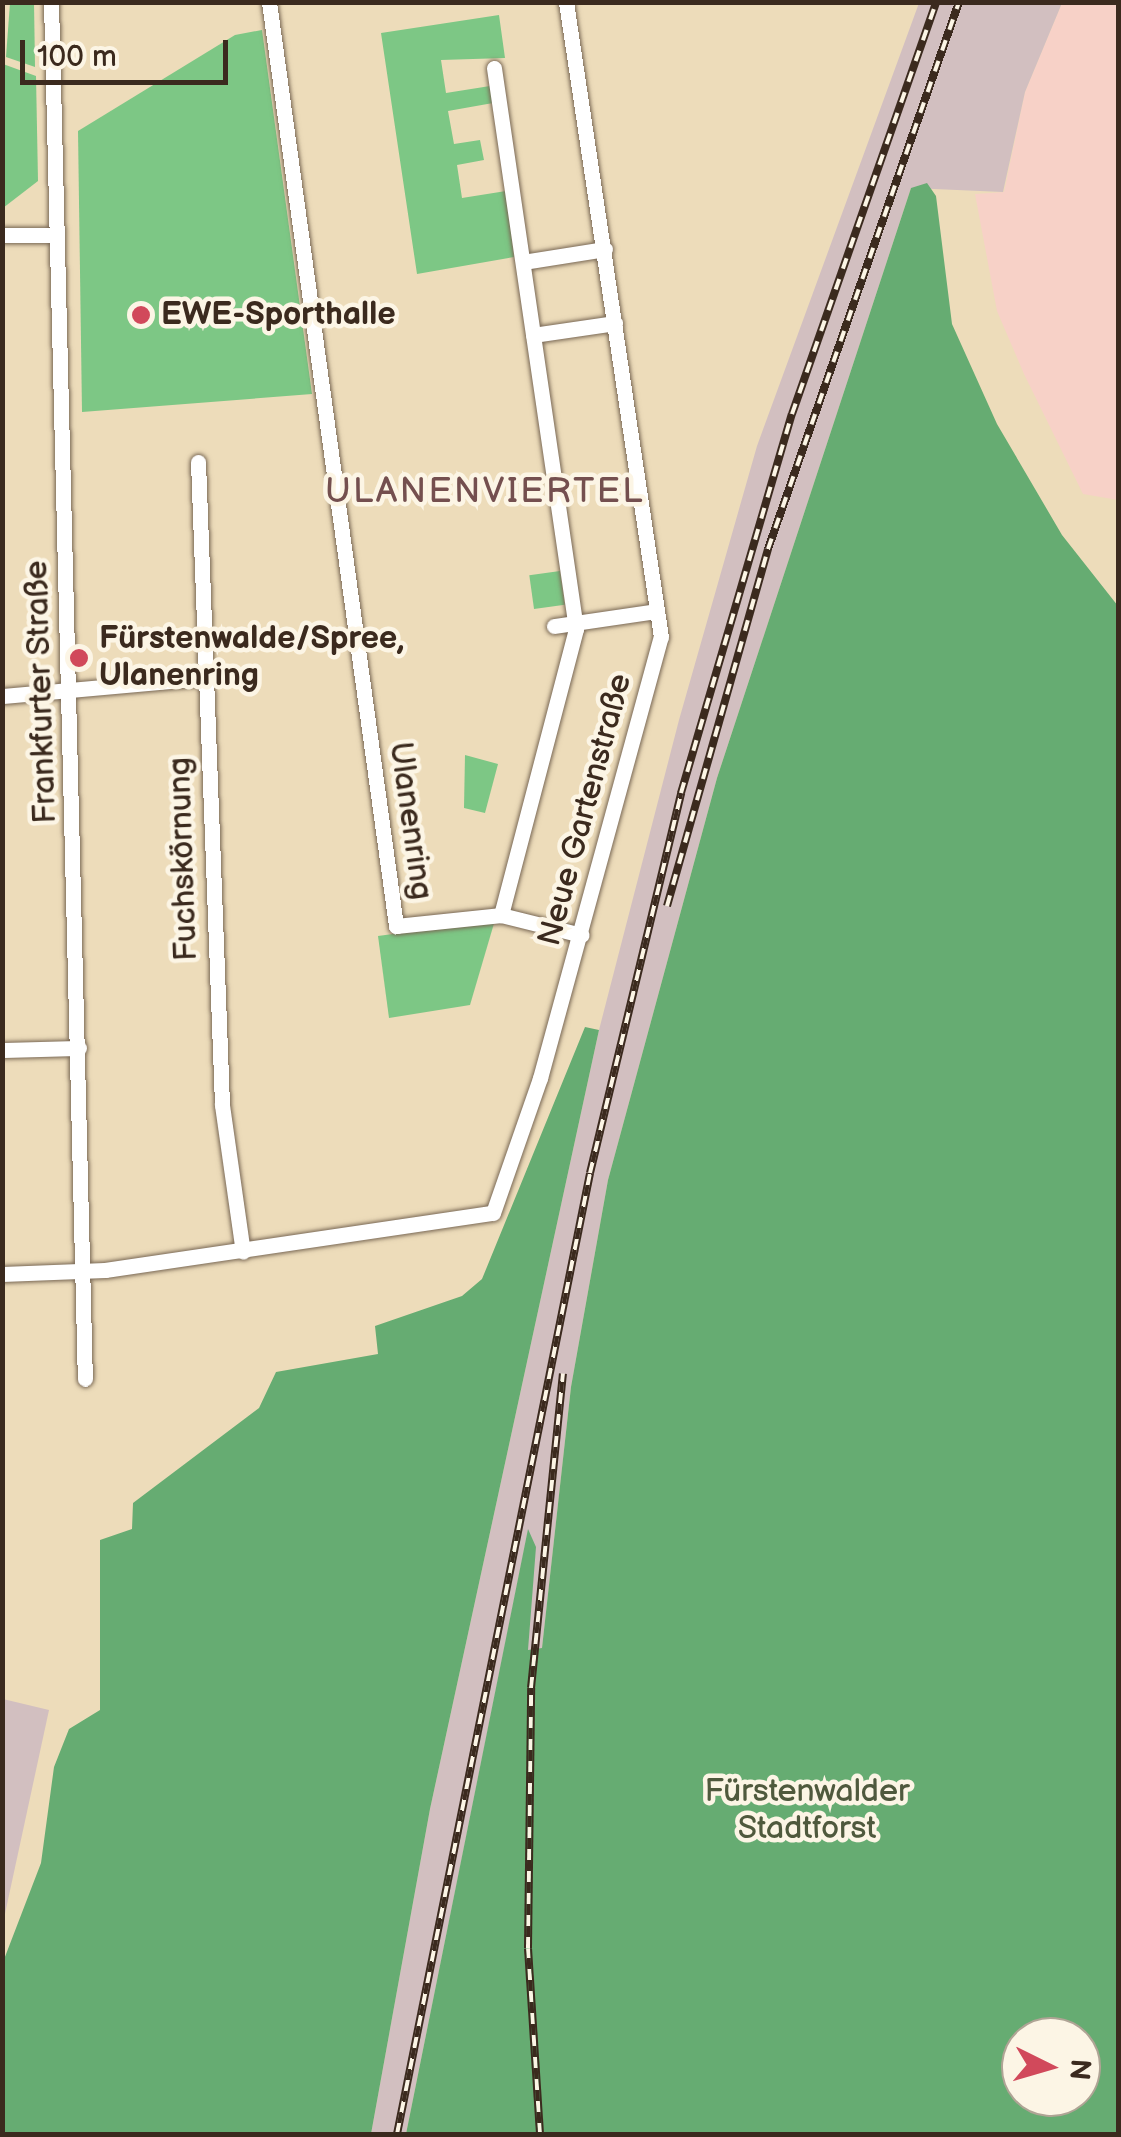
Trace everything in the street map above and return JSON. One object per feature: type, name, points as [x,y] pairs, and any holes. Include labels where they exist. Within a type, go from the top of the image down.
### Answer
[{"type":"street","name":"Frankfurter Straße","points":[[51,2],[86,1379]]},
{"type":"street","name":"Ulanenring","points":[[269,2],[396,926],[501,914],[582,935]]},
{"type":"street","name":"Neue Gartenstraße","points":[[2,1274],[86,1272],[489,1217],[582,935],[661,637],[566,2]]},
{"type":"street","points":[[494,68],[576,623],[501,914]]},
{"type":"street","points":[[2,235],[57,234]]},
{"type":"street","points":[[522,262],[605,250]]},
{"type":"street","points":[[533,335],[615,322]]},
{"type":"street","name":"Fuchskörnung","points":[[198,462],[222,1104],[243,1252]]},
{"type":"street","points":[[554,626],[657,612]]},
{"type":"street","points":[[2,696],[204,678]]},
{"type":"street","points":[[2,1050],[79,1048]]},
{"type":"shaded area","points":[[919,3],[1062,3],[1025,92],[1003,192],[911,188],[717,778],[608,1180],[571,1387],[542,1649],[528,1651],[528,1531],[406,2134],[371,2134],[430,1809],[599,1030],[679,720],[757,446]]},
{"type":"shaded area","points":[[1062,3],[1118,3],[1118,500],[1083,494],[1024,374],[997,311],[975,194],[1004,192],[1025,92]]},
{"type":"shaded area","points":[[2,1699],[49,1710],[3,1923]]},
{"type":"green space","points":[[10,3],[34,3],[35,67],[6,57]]},
{"type":"green space","points":[[499,15],[505,58],[441,60],[446,93],[490,86],[493,103],[448,111],[454,144],[480,140],[484,160],[457,165],[462,198],[506,191],[514,257],[417,274],[381,33]]},
{"type":"green space","points":[[262,30],[312,394],[82,412],[78,131],[235,35]]},
{"type":"green space","points":[[3,64],[36,76],[38,181],[3,208]]},
{"type":"green space","name":"Fürstenwalder Stadtforst","points":[[927,183],[936,196],[952,324],[997,424],[1062,535],[1118,606],[1118,2134],[406,2134],[528,1529],[536,1547],[528,1650],[542,1648],[571,1387],[608,1180],[717,778],[911,188]]},
{"type":"green space","points":[[560,571],[565,605],[534,609],[529,575]]},
{"type":"green space","points":[[465,755],[498,764],[485,813],[464,808]]},
{"type":"green space","points":[[495,920],[470,1005],[389,1018],[378,936]]},
{"type":"green space","points":[[585,1027],[599,1030],[430,1809],[371,2134],[3,2134],[3,1962],[41,1863],[54,1767],[69,1729],[100,1710],[100,1540],[132,1529],[133,1503],[259,1408],[276,1372],[378,1354],[375,1326],[462,1296],[482,1279]]},
{"type":"railway","points":[[397,2134],[590,1173],[681,793],[792,414],[936,2]]},
{"type":"railway","points":[[667,906],[768,549],[959,2]]},
{"type":"railway","points":[[540,2134],[528,1948],[531,1688],[563,1374]]},
{"type":"place","name":"EWE-Sporthalle","points":[[141,315]]},
{"type":"place","name":"Fürstenwalde/Spree, Ulanenring","points":[[79,658]]},
{"type":"district","name":"ULANENVIERTEL","points":[[485,492]]}]
